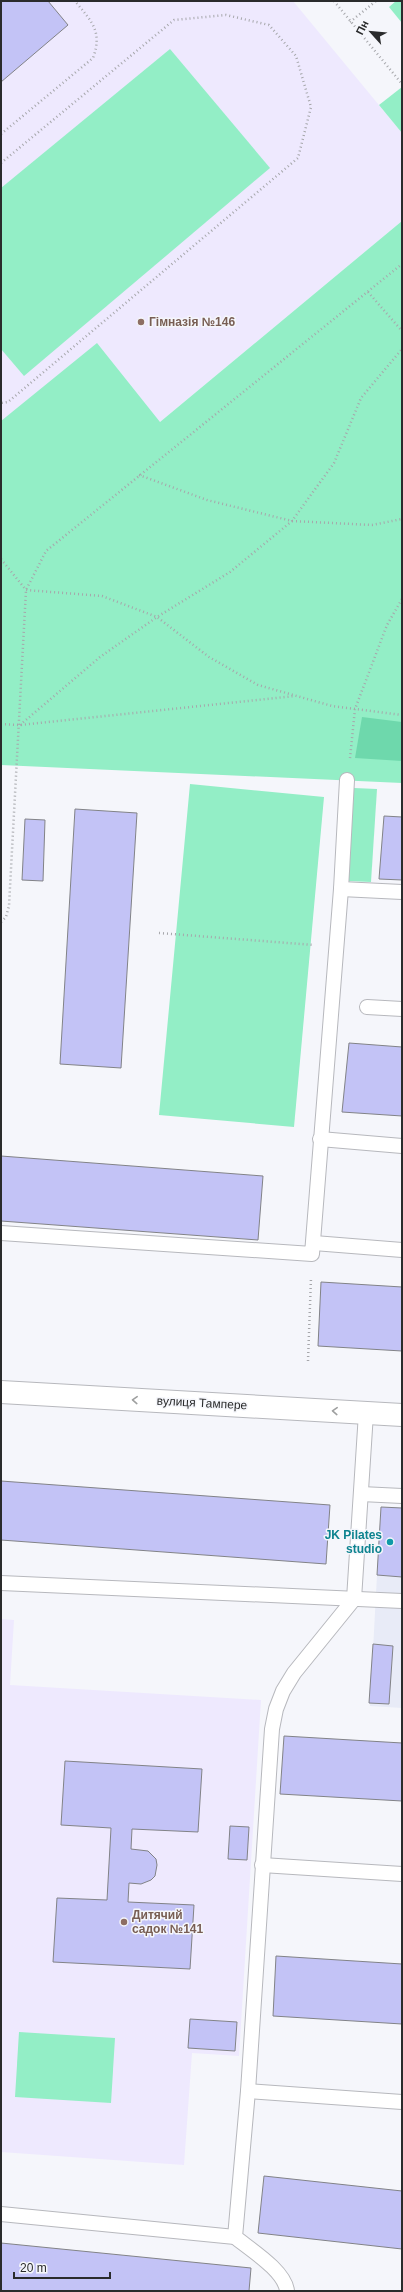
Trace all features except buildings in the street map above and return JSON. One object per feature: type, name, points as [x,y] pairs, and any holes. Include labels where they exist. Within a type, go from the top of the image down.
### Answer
[{"type":"street","name":"вулиця Тампере","points":[[1,1392],[402,1415]]},
{"type":"lane","points":[[313,1249],[320,1139],[341,889],[347,780]]},
{"type":"lane","points":[[341,889],[402,892]]},
{"type":"lane","points":[[367,1007],[402,1009]]},
{"type":"lane","points":[[320,1139],[402,1146]]},
{"type":"lane","points":[[1,1233],[313,1249],[402,1250]]},
{"type":"lane","points":[[236,2237],[248,2091],[272,1729],[276,1709],[282,1691],[294,1673],[354,1599],[366,1412]]},
{"type":"lane","points":[[361,1494],[402,1496]]},
{"type":"lane","points":[[1,1583],[402,1601]]},
{"type":"lane","points":[[262,1866],[402,1874]]},
{"type":"lane","points":[[248,2091],[402,2102]]},
{"type":"lane","points":[[1,2214],[236,2237],[276,2270],[283,2278],[287,2291]]},
{"type":"path","points":[[1,134],[93,58],[97,46],[97,33],[91,20],[75,1]]},
{"type":"path","points":[[334,1],[402,84]]},
{"type":"path","points":[[350,22],[376,1]]},
{"type":"path","points":[[1,163],[174,20],[226,14],[269,25],[296,56],[311,107],[298,158],[8,402],[1,403]]},
{"type":"path","points":[[1,922],[6,917],[9,906],[20,725],[26,590],[46,551],[402,264]]},
{"type":"path","points":[[368,292],[402,331]]},
{"type":"path","points":[[20,725],[100,657],[157,617],[230,572],[292,521],[334,463],[361,398],[402,349]]},
{"type":"path","points":[[139,475],[207,500],[292,521],[372,525],[402,518]]},
{"type":"path","points":[[1,559],[26,590],[102,596],[157,617],[209,657],[258,685],[332,706],[402,715]]},
{"type":"path","points":[[347,780],[354,709],[387,625],[402,599]]},
{"type":"path","points":[[1,724],[20,725],[298,696]]},
{"type":"path","points":[[159,933],[336,947]]},
{"type":"path","points":[[308,1361],[313,1249]]},
{"type":"shaded area","name":"Гімназія №146","points":[[1,1],[293,1],[402,133],[402,221],[160,422],[1,531]]},
{"type":"shaded area","points":[[377,1575],[402,1577],[402,1708],[370,1706]]},
{"type":"shaded area","name":"Дитячий садок №141","points":[[1,1619],[14,1620],[10,1685],[261,1700],[239,2056],[192,2053],[184,2165],[1,2152]]},
{"type":"green space","points":[[396,1],[402,1],[402,23],[389,7]]},
{"type":"green space","points":[[170,49],[270,168],[24,376],[1,349],[1,188]]},
{"type":"green space","points":[[402,87],[402,133],[379,105]]},
{"type":"green space","points":[[402,221],[402,783],[1,765],[1,421],[97,343],[160,422]]},
{"type":"green space","points":[[362,717],[402,722],[402,761],[355,758]]},
{"type":"green space","points":[[190,784],[324,797],[294,1127],[159,1115]]},
{"type":"green space","points":[[354,788],[377,789],[371,882],[348,881]]},
{"type":"green space","points":[[19,2032],[115,2038],[111,2103],[15,2097]]},
{"type":"place","name":"Гімназія №146","points":[[141,322]]},
{"type":"place","name":"JK Pilates studio","points":[[390,1542]]},
{"type":"place","name":"Дитячий садок №141","points":[[124,1922]]}]
